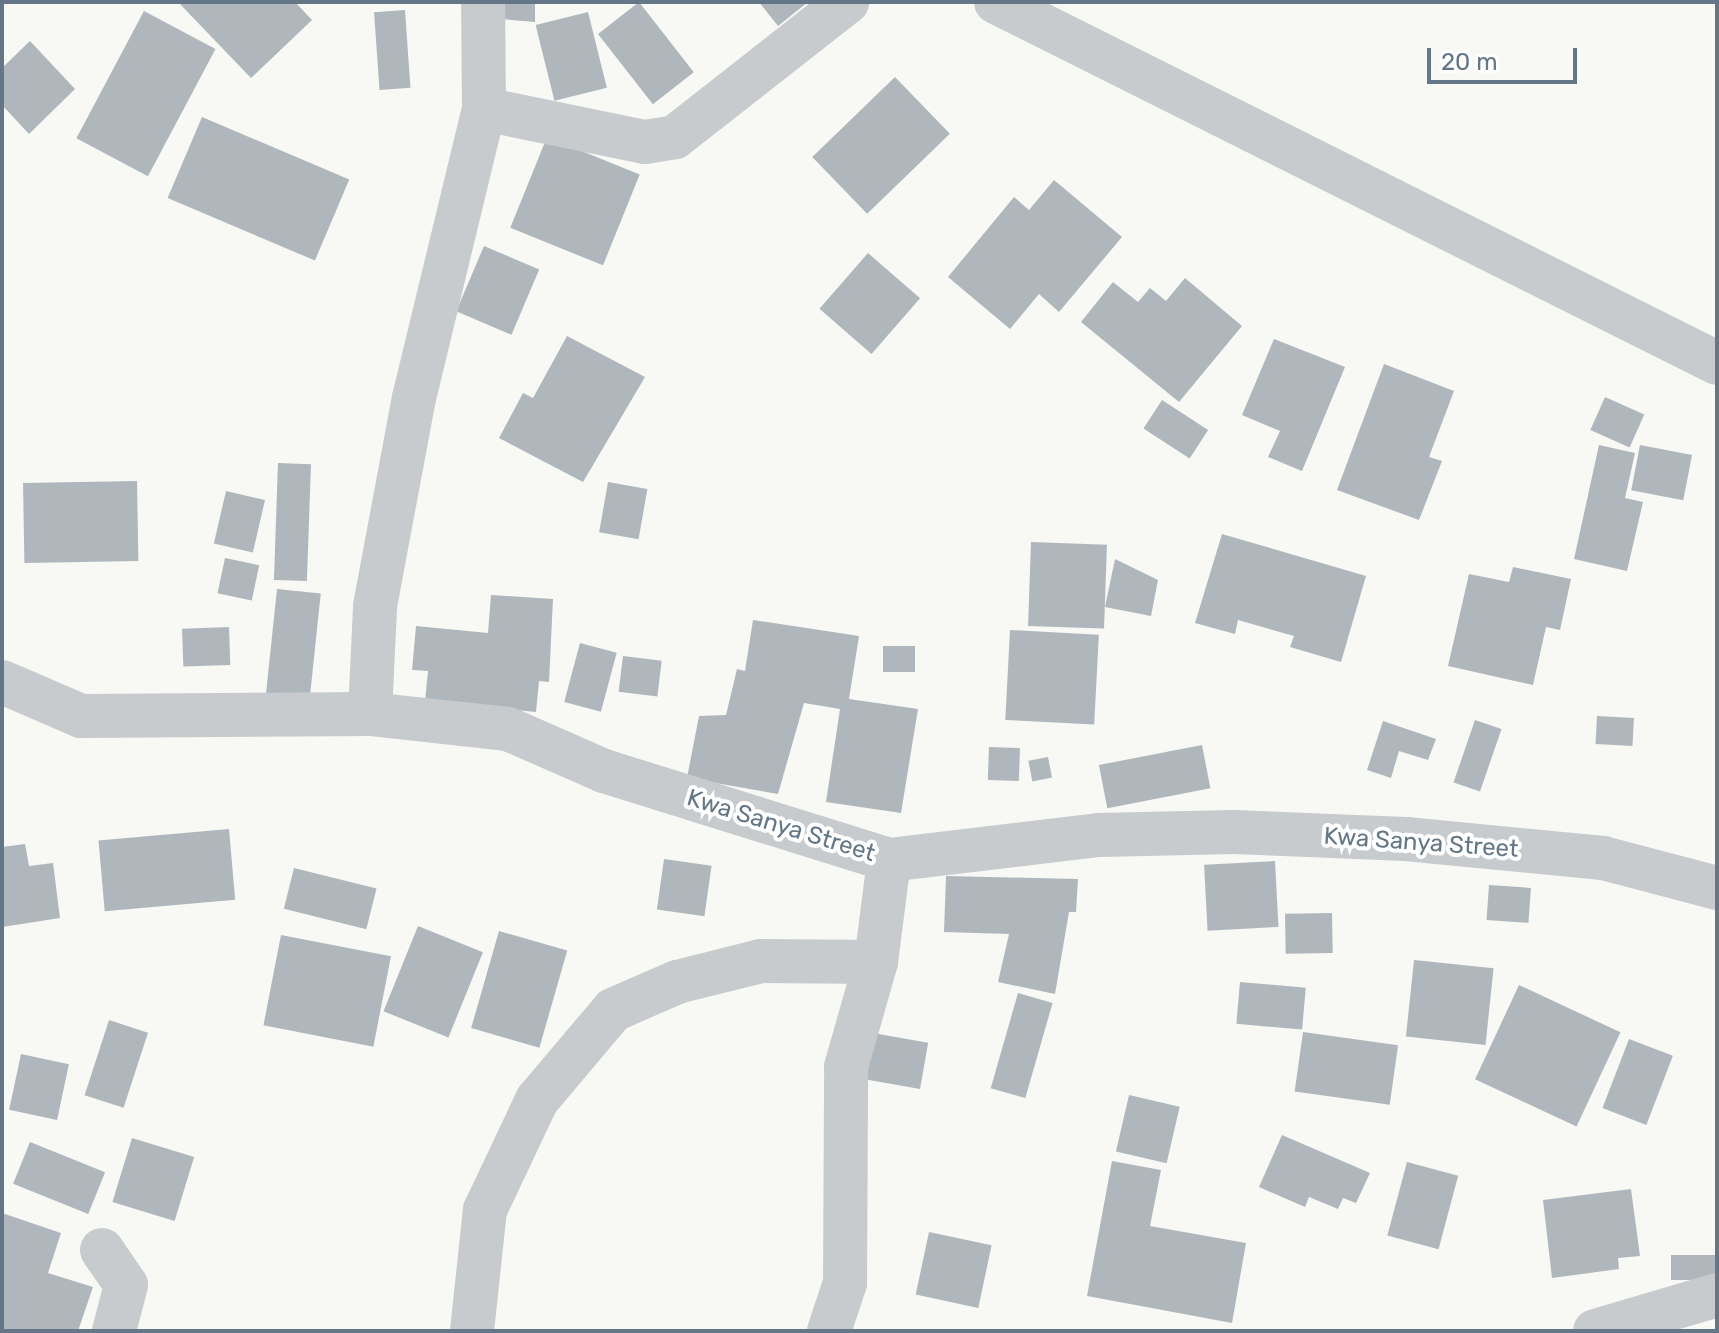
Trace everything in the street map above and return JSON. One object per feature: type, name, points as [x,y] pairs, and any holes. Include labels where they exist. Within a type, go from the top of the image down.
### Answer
[{"type":"street","points":[[370,714],[375,606],[414,398],[484,109],[483,2]]},
{"type":"street","points":[[484,109],[645,142],[675,137],[847,2]]},
{"type":"street","points":[[996,2],[1717,363]]},
{"type":"street","name":"Kwa Sanya Street","points":[[2,682],[81,716],[370,714],[508,729],[604,771],[889,860],[1099,835],[1234,832],[1406,839],[1603,858],[1717,888]]},
{"type":"street","points":[[829,1331],[845,1283],[846,1067],[876,962],[889,860]]},
{"type":"street","points":[[472,1331],[485,1210],[537,1100],[613,1010],[677,982],[761,961],[876,962]]},
{"type":"street","points":[[102,1250],[126,1285],[114,1331]]},
{"type":"street","points":[[1595,1331],[1717,1295]]},
{"type":"building","points":[[178,2],[295,2],[312,20],[251,78]]},
{"type":"building","points":[[490,2],[535,2],[535,22],[488,18]]},
{"type":"building","points":[[639,2],[694,72],[653,104],[598,34]]},
{"type":"building","points":[[759,2],[808,2],[778,26]]},
{"type":"building","points":[[405,10],[410,88],[380,90],[374,12]]},
{"type":"building","points":[[144,11],[216,49],[148,176],[76,138]]},
{"type":"building","points":[[588,12],[607,88],[554,101],[536,25]]},
{"type":"building","points":[[30,41],[75,89],[29,134],[2,105],[2,68]]},
{"type":"building","points":[[895,77],[950,134],[867,214],[812,157]]},
{"type":"building","points":[[202,117],[349,180],[315,261],[168,198]]},
{"type":"building","points":[[547,137],[640,174],[603,265],[510,228]]},
{"type":"building","points":[[1054,180],[1122,237],[1059,312],[1039,294],[1010,329],[948,277],[1014,197],[1029,210]]},
{"type":"building","points":[[484,246],[539,269],[511,335],[456,311]]},
{"type":"building","points":[[868,253],[920,298],[872,354],[819,309]]},
{"type":"building","points":[[1185,278],[1242,326],[1179,402],[1081,322],[1113,282],[1138,302],[1150,288],[1166,301]]},
{"type":"building","points":[[567,336],[645,377],[583,482],[499,438],[523,393],[533,398]]},
{"type":"building","points":[[1274,339],[1345,367],[1302,471],[1268,457],[1280,431],[1242,415]]},
{"type":"building","points":[[1384,364],[1454,391],[1429,457],[1442,461],[1419,520],[1337,490]]},
{"type":"building","points":[[1605,397],[1644,414],[1630,447],[1590,430]]},
{"type":"building","points":[[1162,400],[1208,430],[1190,458],[1143,429]]},
{"type":"building","points":[[1599,445],[1635,453],[1625,498],[1643,502],[1627,571],[1574,559]]},
{"type":"building","points":[[1640,445],[1692,455],[1683,500],[1631,490]]},
{"type":"building","points":[[278,463],[311,464],[307,581],[274,580]]},
{"type":"building","points":[[137,481],[138,561],[24,563],[23,483]]},
{"type":"building","points":[[608,482],[647,489],[639,539],[599,532]]},
{"type":"building","points":[[226,491],[265,500],[253,553],[214,544]]},
{"type":"building","points":[[1222,534],[1366,576],[1341,662],[1290,647],[1294,636],[1238,620],[1235,634],[1195,623]]},
{"type":"building","points":[[1031,542],[1107,545],[1104,629],[1028,626]]},
{"type":"building","points":[[225,558],[259,565],[252,600],[218,593]]},
{"type":"building","points":[[1115,559],[1158,580],[1151,616],[1105,607]]},
{"type":"building","points":[[1513,567],[1571,579],[1560,630],[1546,627],[1533,685],[1448,666],[1469,574],[1509,582]]},
{"type":"building","points":[[277,589],[321,594],[310,699],[266,694]]},
{"type":"building","points":[[491,595],[553,599],[549,682],[539,681],[536,712],[425,701],[428,671],[412,670],[416,626],[488,633]]},
{"type":"building","points":[[753,620],[859,636],[849,699],[918,709],[901,813],[826,802],[840,709],[804,703],[778,794],[687,778],[699,716],[726,715],[737,669],[745,671]]},
{"type":"building","points":[[229,627],[230,665],[183,667],[182,629]]},
{"type":"building","points":[[1010,630],[1099,635],[1094,725],[1005,720]]},
{"type":"building","points":[[580,643],[617,653],[601,712],[564,702]]},
{"type":"building","points":[[883,646],[915,646],[915,672],[883,672]]},
{"type":"building","points":[[623,656],[662,661],[657,696],[619,692]]},
{"type":"building","points":[[1597,716],[1634,718],[1632,746],[1596,744]]},
{"type":"building","points":[[1475,720],[1501,729],[1480,792],[1454,782]]},
{"type":"building","points":[[1383,721],[1436,739],[1428,760],[1399,751],[1391,778],[1367,770]]},
{"type":"building","points":[[1202,745],[1210,788],[1107,808],[1099,765]]},
{"type":"building","points":[[989,747],[1020,748],[1019,781],[988,780]]},
{"type":"building","points":[[1048,757],[1052,778],[1032,781],[1028,761]]},
{"type":"building","points":[[229,829],[235,900],[105,911],[98,840]]},
{"type":"building","points":[[25,844],[29,866],[53,863],[60,918],[2,927],[2,847]]},
{"type":"building","points":[[664,859],[712,866],[704,916],[657,910]]},
{"type":"building","points":[[1275,861],[1278,927],[1208,931],[1204,865]]},
{"type":"building","points":[[294,868],[376,889],[366,929],[284,909]]},
{"type":"building","points":[[946,876],[1078,879],[1076,912],[1069,912],[1055,994],[998,982],[1009,934],[944,932]]},
{"type":"building","points":[[1489,885],[1531,888],[1528,923],[1487,920]]},
{"type":"building","points":[[1332,913],[1333,953],[1286,954],[1285,914]]},
{"type":"building","points":[[418,926],[483,952],[448,1038],[384,1011]]},
{"type":"building","points":[[499,931],[567,951],[539,1048],[471,1028]]},
{"type":"building","points":[[281,935],[391,956],[373,1047],[263,1025]]},
{"type":"building","points":[[1414,960],[1494,968],[1486,1045],[1406,1037]]},
{"type":"building","points":[[1240,982],[1306,988],[1302,1030],[1236,1024]]},
{"type":"building","points":[[1519,985],[1621,1032],[1577,1127],[1475,1079]]},
{"type":"building","points":[[1018,993],[1053,1003],[1025,1098],[991,1088]]},
{"type":"building","points":[[109,1020],[148,1033],[124,1108],[85,1095]]},
{"type":"building","points":[[1303,1032],[1398,1045],[1390,1105],[1295,1091]]},
{"type":"building","points":[[873,1033],[928,1043],[920,1089],[865,1079]]},
{"type":"building","points":[[1629,1039],[1673,1056],[1646,1125],[1602,1108]]},
{"type":"building","points":[[21,1054],[69,1064],[57,1120],[9,1110]]},
{"type":"building","points":[[1129,1095],[1180,1107],[1167,1163],[1116,1152]]},
{"type":"building","points":[[1282,1135],[1370,1173],[1356,1203],[1343,1198],[1338,1209],[1309,1197],[1305,1207],[1259,1187]]},
{"type":"building","points":[[132,1138],[194,1157],[175,1221],[112,1202]]},
{"type":"building","points":[[30,1142],[105,1172],[88,1214],[13,1184]]},
{"type":"building","points":[[1112,1161],[1161,1170],[1150,1226],[1246,1243],[1232,1323],[1087,1296]]},
{"type":"building","points":[[1407,1162],[1458,1176],[1439,1249],[1387,1235]]},
{"type":"building","points":[[1631,1189],[1640,1256],[1618,1258],[1619,1269],[1552,1278],[1543,1200]]},
{"type":"building","points":[[2,1213],[61,1233],[48,1273],[93,1287],[78,1331],[2,1331]]},
{"type":"building","points":[[929,1232],[992,1245],[978,1308],[916,1295]]},
{"type":"building","points":[[1671,1255],[1717,1255],[1717,1280],[1671,1280]]}]
